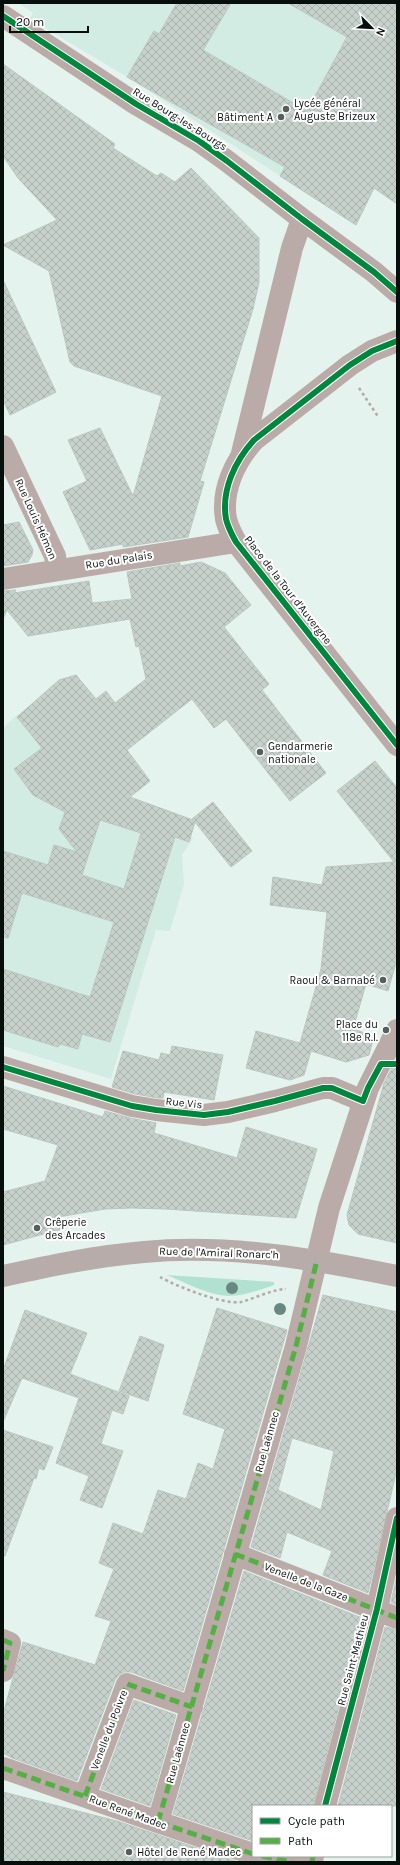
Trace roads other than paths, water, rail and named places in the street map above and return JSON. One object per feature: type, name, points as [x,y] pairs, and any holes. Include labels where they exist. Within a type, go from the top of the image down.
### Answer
[{"type":"main road","name":"Rue de l'Amiral Ronarc'h","points":[[3,1276],[62,1263],[143,1252],[178,1250],[239,1252],[317,1260],[397,1276]]},
{"type":"street","name":"Rue Bourg-les-Bourgs","points":[[3,16],[136,104],[199,141],[374,272],[397,292]]},
{"type":"street","name":"Place de la Tour d'Auvergne","points":[[302,219],[292,248],[242,453],[232,473],[226,499],[226,521],[236,542],[397,744]]},
{"type":"street","name":"Place de la Tour d'Auvergne","points":[[242,453],[254,440],[350,365],[372,351],[397,341]]},
{"type":"street","name":"Rue Louis Hémon","points":[[3,446],[55,556],[58,570]]},
{"type":"street","name":"Rue du Palais","points":[[3,579],[236,542]]},
{"type":"street","points":[[389,1064],[397,1030]]},
{"type":"street","name":"Rue Laënnec","points":[[158,1822],[296,1346],[310,1292],[322,1230],[370,1082],[389,1064]]},
{"type":"street","name":"Rue Vis","points":[[3,1066],[132,1106],[204,1115],[228,1112],[323,1088],[332,1088],[363,1101]]},
{"type":"street","name":"Rue Saint-Mathieu","points":[[325,1805],[377,1609],[397,1518]]},
{"type":"street","name":"Venelle de la Gaze","points":[[235,1554],[397,1618]]},
{"type":"street","points":[[3,1640],[10,1642],[3,1672]]},
{"type":"street","name":"Venelle du Poivre","points":[[84,1796],[127,1684],[192,1707]]},
{"type":"street","name":"Rue René Madec","points":[[3,1768],[252,1854]]},
{"type":"street","points":[[267,1857],[292,1862]]},
{"type":"place","name":"Lycée général Auguste Brizeux","points":[[286,109]]},
{"type":"place","name":"Bâtiment A","points":[[281,117]]},
{"type":"place","name":"Gendarmerie nationale","points":[[260,752]]},
{"type":"place","name":"Raoul & Barnabé","points":[[383,980]]},
{"type":"place","name":"Place du 118e R.I.","points":[[386,1030]]},
{"type":"place","name":"Crêperie des Arcades","points":[[37,1228]]},
{"type":"place","name":"Hôtel de René Madec","points":[[129,1852]]}]
